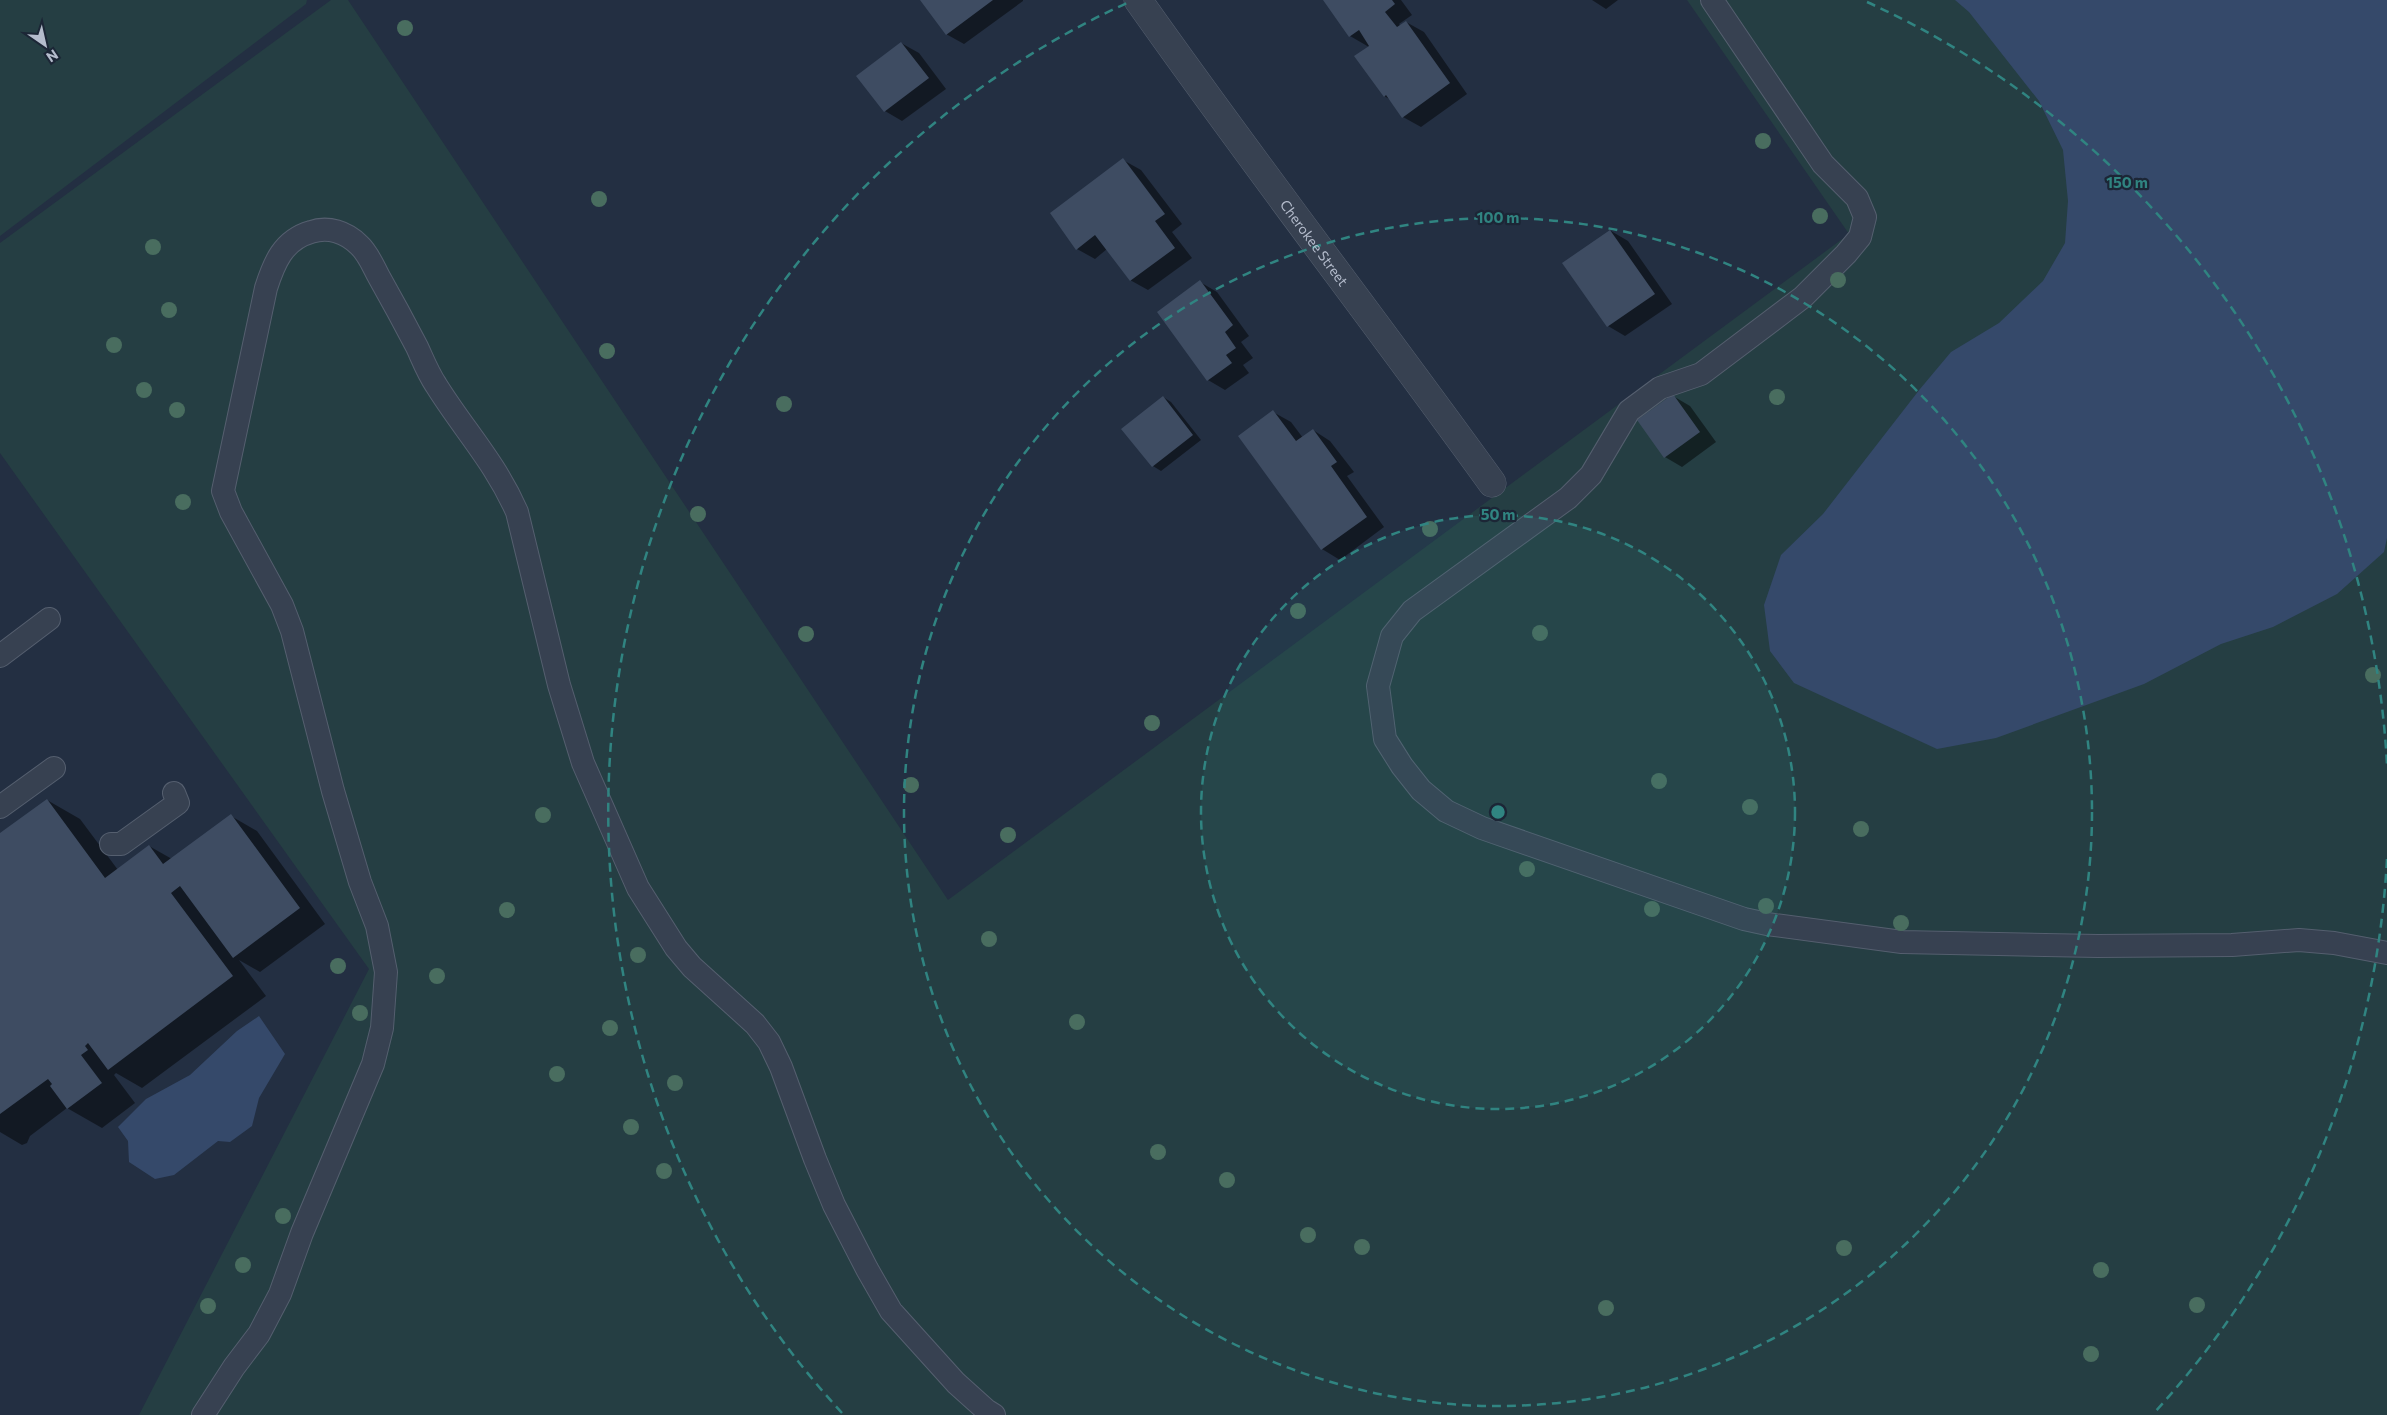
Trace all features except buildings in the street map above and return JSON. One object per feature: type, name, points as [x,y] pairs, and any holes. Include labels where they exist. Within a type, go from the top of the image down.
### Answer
[{"type":"street","name":"Cherokee Street","points":[[1138,0],[1218,113],[1363,305],[1492,484]]},
{"type":"lane","points":[[1712,0],[1823,164],[1858,198],[1865,217],[1860,237],[1846,254],[1803,297],[1701,374],[1660,388],[1629,411],[1591,475],[1568,498],[1412,611],[1392,636],[1378,686],[1385,739],[1402,766],[1421,790],[1446,811],[1482,828],[1744,919],[1767,924],[1880,940],[1930,943],[2223,945],[2299,940],[2334,943],[2387,954]]},
{"type":"lane","points":[[203,1415],[234,1367],[259,1334],[280,1294],[302,1232],[373,1064],[382,1028],[386,972],[377,926],[360,882],[292,631],[282,605],[230,512],[223,491],[266,288],[274,265],[283,250],[293,240],[302,234],[324,229],[337,231],[360,246],[397,308],[435,383],[494,466],[507,490],[517,512],[559,685],[584,763],[649,908],[676,948],[692,967],[755,1024],[769,1042],[781,1067],[814,1159],[834,1205],[867,1270],[892,1311],[956,1383],[994,1415]]},
{"type":"lane","points":[[0,656],[49,619]]},
{"type":"lane","points":[[0,807],[54,768]]},
{"type":"lane","points":[[111,844],[121,844],[178,803],[174,793]]},
{"type":"green space","points":[[0,0],[307,0],[306,4],[0,236]]},
{"type":"green space","points":[[331,0],[348,0],[948,900],[1849,234],[1687,0],[2387,0],[2387,1415],[139,1415],[369,969],[0,453],[0,243]]},
{"type":"water","points":[[1955,0],[2387,0],[2387,538],[2384,552],[2337,594],[2273,627],[2221,644],[2144,684],[1996,738],[1937,749],[1794,683],[1770,651],[1764,605],[1781,555],[1823,514],[1951,352],[1999,323],[2043,281],[2065,243],[2068,201],[2063,150],[2039,101],[1969,12]]},
{"type":"water","points":[[259,1016],[285,1054],[259,1098],[252,1126],[230,1142],[218,1141],[174,1175],[155,1179],[129,1162],[128,1141],[118,1127],[146,1099],[190,1075],[237,1031]]}]
